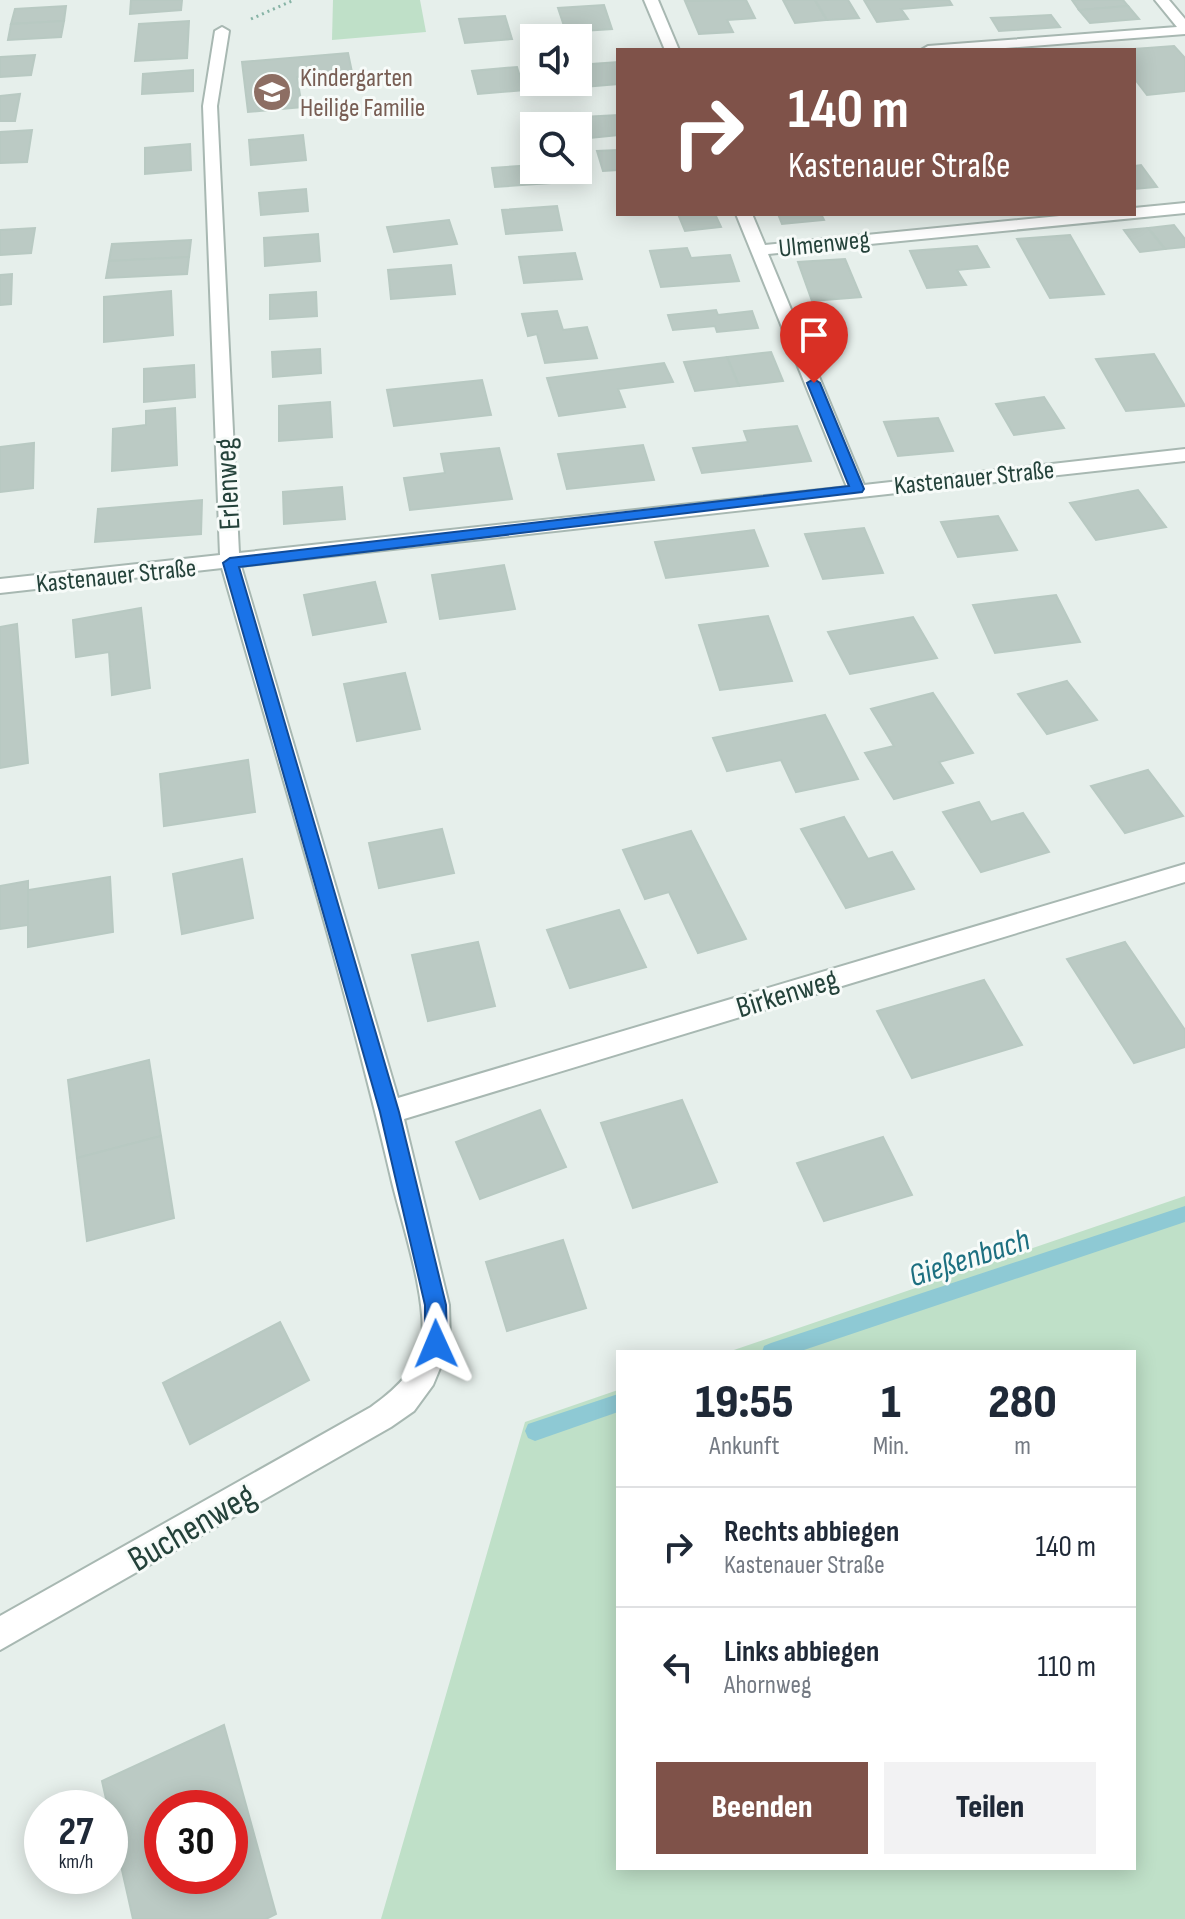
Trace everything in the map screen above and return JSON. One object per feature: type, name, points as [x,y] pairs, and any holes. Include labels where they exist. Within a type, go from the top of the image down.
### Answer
[{"type":"street","points":[[651,0],[671,48]]},
{"type":"street","points":[[1162,0],[1185,29]]},
{"type":"street","points":[[952,48],[1185,29]]},
{"type":"street","name":"Erlenweg","points":[[222,31],[210,106],[230,563],[389,1112],[435,1305],[436,1344],[423,1375],[404,1401],[381,1417]]},
{"type":"street","points":[[1136,213],[1185,208]]},
{"type":"street","points":[[745,216],[857,489]]},
{"type":"street","name":"Ulmenweg","points":[[759,250],[1108,216]]},
{"type":"street","name":"Kastenauer Straße","points":[[0,586],[230,563],[857,489],[1185,455]]},
{"type":"street","name":"Birkenweg","points":[[389,1112],[1185,873]]},
{"type":"street","name":"Buchenweg","points":[[0,1634],[381,1417]]},
{"type":"path","points":[[222,31],[294,0]]},
{"type":"green space","points":[[333,0],[420,0],[426,32],[332,40]]},
{"type":"green space","points":[[1185,1196],[1185,1919],[381,1919],[525,1422],[616,1391],[616,1870],[1136,1870],[1136,1350],[734,1350]]},
{"type":"building","points":[[131,0],[182,0],[181,10],[130,14]]},
{"type":"building","points":[[746,0],[755,18],[727,20],[733,32],[699,34],[685,1]]},
{"type":"building","points":[[783,0],[815,0],[827,20],[795,23]]},
{"type":"building","points":[[815,0],[848,0],[859,18],[827,20]]},
{"type":"building","points":[[864,0],[949,0],[952,5],[901,9],[908,19],[877,22]]},
{"type":"building","points":[[1072,0],[1123,0],[1128,6],[1079,10]]},
{"type":"building","points":[[604,5],[612,29],[592,30],[592,24],[563,24],[558,8]]},
{"type":"building","points":[[66,6],[64,21],[11,24],[15,9]]},
{"type":"building","points":[[1128,6],[1139,19],[1090,23],[1079,10]]},
{"type":"building","points":[[1051,15],[1060,27],[999,31],[991,18]]},
{"type":"building","points":[[505,16],[512,39],[465,43],[459,19]]},
{"type":"building","points":[[64,21],[61,37],[8,40],[11,24]]},
{"type":"building","points":[[189,21],[187,58],[135,61],[139,24]]},
{"type":"building","points":[[1174,46],[1185,58],[1185,91],[1147,95],[1136,81],[1136,49]]},
{"type":"building","name":"Kindergarten Heilige Familie","points":[[348,53],[352,72],[297,77],[302,107],[248,112],[242,62]]},
{"type":"building","points":[[35,55],[31,75],[0,77],[0,57]]},
{"type":"building","points":[[616,62],[616,84],[592,86],[592,64]]},
{"type":"building","points":[[517,67],[520,90],[478,94],[472,71]]},
{"type":"building","points":[[193,70],[193,91],[142,94],[143,74]]},
{"type":"building","points":[[20,94],[15,121],[0,121],[0,96]]},
{"type":"building","points":[[616,115],[616,135],[592,138],[592,116]]},
{"type":"building","points":[[32,130],[27,162],[0,163],[0,132]]},
{"type":"building","points":[[303,135],[306,160],[251,165],[249,140]]},
{"type":"building","points":[[190,144],[191,170],[145,174],[145,148]]},
{"type":"building","points":[[616,150],[616,170],[603,171],[597,151]]},
{"type":"building","points":[[1141,165],[1157,187],[1136,189],[1136,166]]},
{"type":"building","points":[[520,166],[520,184],[536,184],[495,187],[492,168]]},
{"type":"building","points":[[306,189],[308,211],[261,215],[259,193]]},
{"type":"building","points":[[557,206],[562,230],[506,234],[502,210]]},
{"type":"building","points":[[679,216],[716,216],[721,227],[685,231]]},
{"type":"building","points":[[779,216],[822,216],[824,220],[782,224]]},
{"type":"building","points":[[449,220],[457,244],[394,252],[387,227]]},
{"type":"building","points":[[1174,225],[1185,239],[1185,247],[1165,249],[1148,228]]},
{"type":"building","points":[[35,228],[31,253],[0,255],[0,230]]},
{"type":"building","points":[[1148,228],[1165,249],[1140,252],[1124,230]]},
{"type":"building","points":[[318,234],[320,261],[265,266],[264,238]]},
{"type":"building","points":[[1070,235],[1104,294],[1050,298],[1017,239]]},
{"type":"building","points":[[191,240],[189,257],[109,261],[112,244]]},
{"type":"building","points":[[977,246],[989,267],[957,270],[966,285],[927,288],[910,251]]},
{"type":"building","points":[[687,248],[691,258],[730,255],[739,281],[661,287],[650,251]]},
{"type":"building","points":[[575,253],[582,279],[524,283],[519,257]]},
{"type":"building","points":[[189,257],[187,274],[106,278],[109,261]]},
{"type":"building","points":[[845,259],[861,297],[812,301],[798,262]]},
{"type":"building","points":[[451,265],[455,294],[391,299],[388,270]]},
{"type":"building","points":[[12,274],[11,304],[0,305],[0,275]]},
{"type":"building","points":[[171,291],[173,335],[104,342],[104,297]]},
{"type":"building","points":[[316,292],[317,316],[270,319],[270,295]]},
{"type":"building","points":[[716,310],[718,315],[752,311],[758,328],[717,332],[715,326],[673,330],[668,315]]},
{"type":"building","points":[[557,311],[563,330],[587,327],[597,358],[545,363],[537,334],[528,336],[522,314]]},
{"type":"building","points":[[320,349],[321,373],[273,377],[272,352]]},
{"type":"building","points":[[771,352],[783,381],[739,386],[727,357]]},
{"type":"building","points":[[1154,354],[1185,406],[1126,411],[1096,359]]},
{"type":"building","points":[[727,357],[739,386],[695,391],[684,362]]},
{"type":"building","points":[[664,363],[673,382],[618,389],[625,407],[559,416],[547,378]]},
{"type":"building","points":[[194,365],[195,397],[144,402],[144,369]]},
{"type":"building","points":[[482,380],[491,415],[394,426],[387,390]]},
{"type":"building","points":[[1044,397],[1064,428],[1014,435],[996,404]]},
{"type":"building","points":[[330,402],[332,437],[279,441],[279,406]]},
{"type":"building","points":[[175,408],[177,465],[112,471],[113,429],[146,425],[146,411]]},
{"type":"building","points":[[938,418],[953,451],[898,456],[884,422]]},
{"type":"building","points":[[797,426],[811,461],[702,473],[693,448],[748,442],[744,431]]},
{"type":"building","points":[[34,443],[33,488],[0,492],[0,447]]},
{"type":"building","points":[[643,445],[654,480],[567,489],[558,454]]},
{"type":"building","points":[[499,448],[512,499],[410,510],[404,478],[445,473],[441,454]]},
{"type":"building","points":[[342,487],[345,519],[284,524],[283,492]]},
{"type":"building","points":[[1138,490],[1166,527],[1096,540],[1070,503]]},
{"type":"building","points":[[202,500],[201,534],[95,542],[98,509]]},
{"type":"building","points":[[998,516],[1017,550],[958,557],[941,522]]},
{"type":"building","points":[[864,528],[883,573],[823,579],[805,534]]},
{"type":"building","points":[[754,530],[768,566],[666,578],[655,542]]},
{"type":"building","points":[[504,565],[515,609],[440,619],[432,575]]},
{"type":"building","points":[[375,582],[386,622],[313,635],[304,595]]},
{"type":"building","points":[[1056,595],[1080,642],[995,653],[973,605]]},
{"type":"building","points":[[141,608],[150,688],[112,695],[109,652],[76,657],[73,620]]},
{"type":"building","points":[[768,616],[792,681],[720,690],[699,625]]},
{"type":"building","points":[[913,617],[937,658],[850,674],[828,632]]},
{"type":"building","points":[[17,624],[28,763],[0,768],[0,627]]},
{"type":"building","points":[[405,673],[420,729],[357,741],[344,684]]},
{"type":"building","points":[[1067,681],[1097,720],[1047,734],[1018,694]]},
{"type":"building","points":[[933,693],[973,753],[939,762],[953,783],[894,799],[865,753],[894,746],[871,709]]},
{"type":"building","points":[[825,715],[858,779],[796,792],[781,760],[727,771],[713,738]]},
{"type":"building","points":[[248,760],[255,812],[164,826],[160,774]]},
{"type":"building","points":[[1148,770],[1183,816],[1125,833],[1091,786]]},
{"type":"building","points":[[979,802],[991,822],[1023,813],[1049,852],[981,872],[943,812]]},
{"type":"building","points":[[844,817],[868,859],[892,852],[914,889],[846,908],[801,829]]},
{"type":"building","points":[[442,829],[454,873],[379,888],[369,843]]},
{"type":"building","points":[[691,831],[746,939],[698,953],[669,892],[645,899],[623,850]]},
{"type":"building","points":[[242,859],[253,918],[182,934],[173,874]]},
{"type":"building","points":[[110,877],[113,932],[28,947],[28,890]]},
{"type":"building","points":[[28,881],[28,925],[0,929],[0,886]]},
{"type":"building","points":[[619,910],[646,967],[570,988],[547,930]]},
{"type":"building","points":[[478,942],[495,1006],[428,1021],[412,955]]},
{"type":"building","points":[[1125,942],[1185,1030],[1185,1047],[1134,1063],[1067,959]]},
{"type":"building","points":[[984,980],[1022,1045],[912,1078],[877,1011]]},
{"type":"building","points":[[149,1060],[161,1136],[77,1158],[68,1080]]},
{"type":"building","points":[[682,1100],[717,1182],[633,1208],[601,1123]]},
{"type":"building","points":[[540,1110],[566,1167],[480,1199],[456,1142]]},
{"type":"building","points":[[161,1136],[174,1218],[87,1241],[77,1158]]},
{"type":"building","points":[[883,1137],[912,1195],[824,1221],[797,1163]]},
{"type":"building","points":[[563,1240],[586,1308],[507,1331],[486,1262]]},
{"type":"building","points":[[280,1322],[309,1380],[190,1444],[163,1383]]},
{"type":"building","points":[[224,1725],[242,1790],[144,1790],[144,1894],[248,1894],[248,1812],[276,1914],[266,1919],[133,1919],[127,1894],[128,1790],[104,1790],[102,1781]]},
{"type":"waterway","name":"Gießenbach","points":[[777,1350],[1185,1214]]},
{"type":"waterway","name":"Gießenbach","points":[[535,1431],[616,1404]]},
{"type":"place","name":"Kindergarten Heilige Familie","points":[[272,92]]},
{"type":"route","points":[[436,1344],[435,1305],[389,1112],[280,726],[230,563],[857,489],[814,383]]}]
